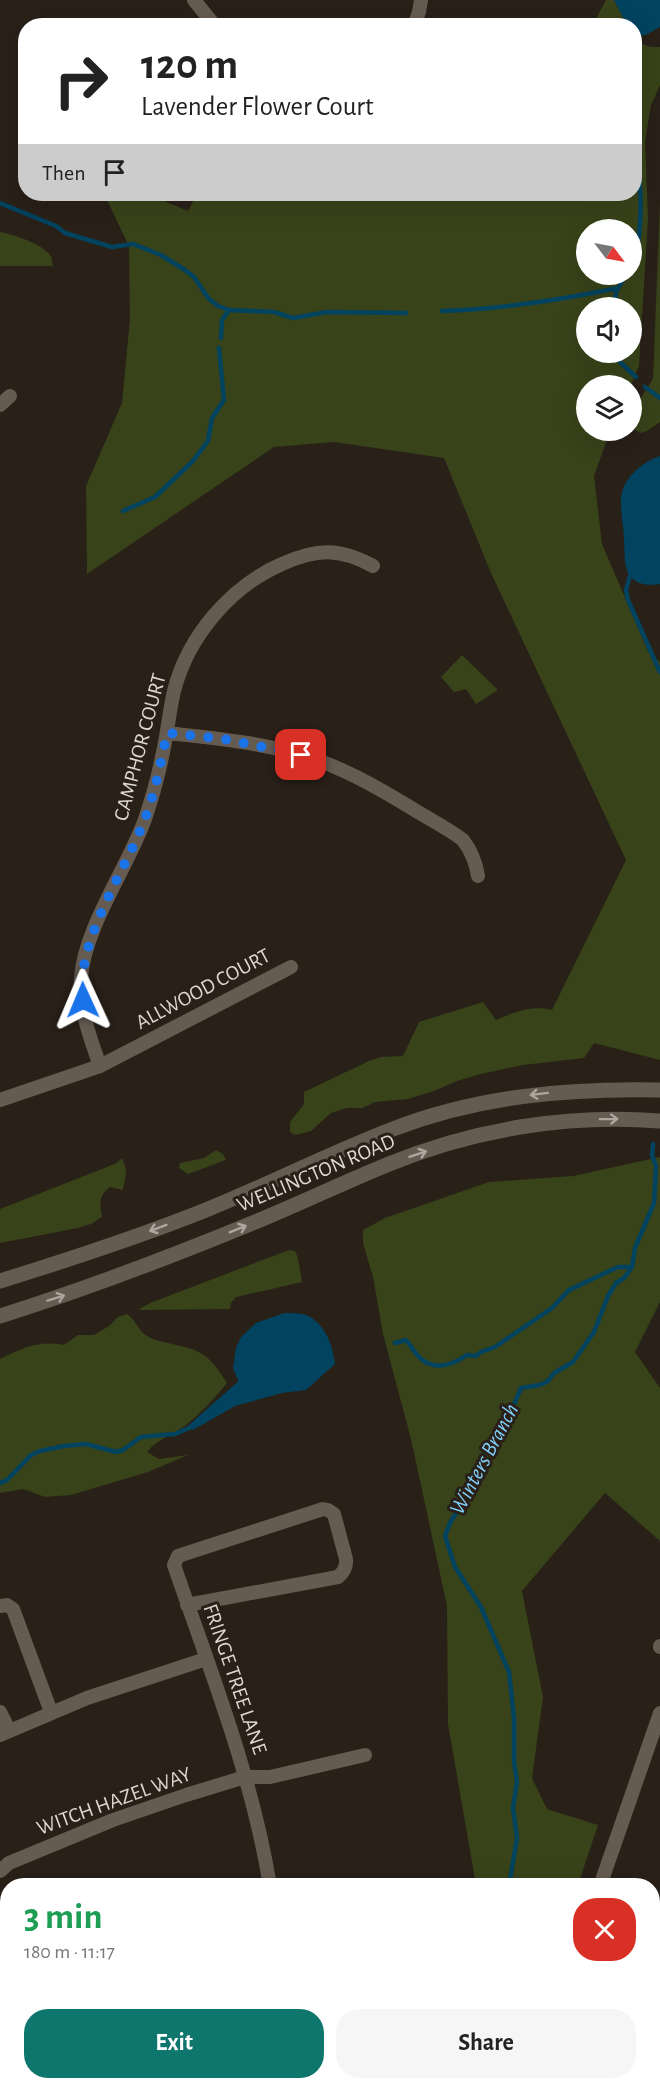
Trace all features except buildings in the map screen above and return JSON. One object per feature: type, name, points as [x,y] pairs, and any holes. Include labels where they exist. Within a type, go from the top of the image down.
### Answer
[{"type":"main road","name":"WELLINGTON ROAD","points":[[0,1281],[93,1251],[203,1211],[394,1128],[453,1110],[510,1097],[544,1093],[660,1090]]},
{"type":"main road","name":"WELLINGTON ROAD","points":[[0,1316],[80,1291],[183,1252],[391,1163],[458,1140],[520,1127],[565,1121],[607,1119],[660,1121]]},
{"type":"street","points":[[194,0],[209,18]]},
{"type":"street","points":[[417,18],[421,0]]},
{"type":"street","name":"CAMPHOR COURT","points":[[100,1066],[84,1015],[81,975],[87,949],[97,924],[145,820],[158,775],[174,690],[195,642],[219,611],[250,581],[272,568],[310,554],[338,551],[357,557],[373,566]]},
{"type":"street","points":[[167,733],[270,747],[301,755],[352,774],[463,840],[477,865],[478,876]]},
{"type":"street","name":"ALLWOOD COURT","points":[[0,1100],[100,1066],[291,967]]},
{"type":"street","name":"FRINGE TREE LANE","points":[[187,1605],[338,1577],[344,1572],[346,1565],[334,1514],[323,1509],[178,1556],[174,1565],[187,1605],[206,1659],[245,1777],[269,1878]]},
{"type":"street","points":[[0,1606],[7,1605],[13,1609],[51,1712]]},
{"type":"street","points":[[0,1712],[5,1733],[87,1698],[206,1659]]},
{"type":"street","points":[[603,1878],[660,1713]]},
{"type":"street","name":"WITCH HAZEL WAY","points":[[0,1871],[9,1863],[113,1820],[186,1795],[245,1777],[270,1777],[365,1755]]},
{"type":"green space","points":[[606,0],[614,0],[623,18],[596,18]]},
{"type":"green space","points":[[642,44],[660,47],[660,85],[651,105],[645,141],[648,219],[642,317],[642,297],[576,297],[576,363],[639,363],[639,366],[635,375],[576,375],[576,441],[606,441],[594,476],[602,544],[648,651],[660,662],[660,1060],[594,1043],[584,1058],[523,1065],[481,1074],[408,1099],[375,1102],[362,1108],[347,1108],[331,1113],[311,1131],[295,1135],[290,1132],[290,1122],[304,1104],[304,1092],[369,1061],[381,1057],[403,1056],[419,1022],[483,1002],[496,1020],[531,1009],[552,1010],[626,860],[491,573],[444,458],[334,442],[274,447],[87,574],[86,486],[122,403],[130,319],[129,246],[107,201],[164,201],[188,211],[193,201],[642,201]]},
{"type":"green space","points":[[660,203],[660,422],[642,432],[642,397],[653,379]]},
{"type":"green space","points":[[0,232],[43,248],[51,257],[53,266],[0,266]]},
{"type":"green space","points":[[462,655],[498,690],[476,704],[466,689],[454,692],[441,677]]},
{"type":"green space","points":[[216,1150],[223,1154],[226,1160],[188,1174],[179,1168],[180,1163],[204,1158]]},
{"type":"green space","points":[[660,1157],[660,1302],[635,1352],[660,1388],[660,1541],[605,1493],[522,1591],[543,1697],[532,1778],[547,1809],[598,1825],[580,1878],[475,1878],[448,1724],[447,1606],[411,1439],[383,1334],[373,1277],[363,1243],[363,1230],[385,1218],[489,1182],[573,1176]]},
{"type":"green space","points":[[122,1158],[126,1171],[123,1190],[110,1187],[103,1194],[100,1204],[102,1217],[78,1228],[0,1243],[0,1209],[117,1163]]},
{"type":"green space","points":[[289,1250],[295,1251],[298,1258],[302,1282],[236,1297],[230,1309],[138,1310],[150,1303]]},
{"type":"green space","points":[[127,1314],[149,1337],[192,1349],[205,1356],[227,1383],[192,1420],[155,1444],[147,1452],[159,1459],[188,1455],[148,1472],[71,1495],[45,1497],[23,1489],[0,1493],[0,1359],[31,1346],[64,1345],[78,1335],[94,1335],[118,1317]]},
{"type":"water","points":[[614,0],[660,0],[660,27],[646,35],[642,35],[642,18],[623,18]]},
{"type":"water","points":[[660,456],[660,584],[648,585],[633,579],[626,568],[621,498],[625,484],[634,472]]},
{"type":"water","points":[[284,1313],[303,1314],[322,1327],[330,1341],[335,1364],[306,1390],[282,1393],[235,1406],[193,1430],[189,1428],[239,1383],[233,1368],[236,1348],[241,1337],[256,1323]]},
{"type":"waterway","name":"Winters Branch","points":[[640,201],[640,219]]},
{"type":"waterway","points":[[0,203],[56,226],[65,233],[112,247],[133,244],[161,255],[194,277],[209,299],[229,310],[274,312],[293,318],[327,312],[406,313]]},
{"type":"waterway","name":"Winters Branch","points":[[615,297],[620,285]]},
{"type":"waterway","points":[[442,311],[531,303],[618,288]]},
{"type":"waterway","points":[[221,338],[222,320],[229,310]]},
{"type":"waterway","points":[[123,511],[155,497],[192,462],[208,441],[212,418],[224,400],[219,348]]},
{"type":"waterway","name":"Winters Branch","points":[[621,363],[634,375]]},
{"type":"waterway","name":"Winters Branch","points":[[645,387],[660,398]]},
{"type":"waterway","name":"Winters Branch","points":[[631,572],[626,590],[628,600],[660,672]]},
{"type":"waterway","name":"Winters Branch","points":[[510,1878],[517,1838],[513,1808],[517,1782],[509,1672],[481,1607],[455,1567],[445,1536],[450,1523],[469,1492],[480,1461],[494,1435],[509,1416],[521,1388],[540,1385],[548,1381],[554,1373],[573,1362],[594,1332],[608,1296],[616,1283],[624,1278],[632,1267],[635,1248],[654,1203],[656,1166],[652,1155],[653,1144]]},
{"type":"waterway","points":[[395,1343],[406,1340],[424,1361],[436,1366],[455,1362],[467,1355],[476,1356],[495,1347],[552,1308],[569,1290],[618,1267],[632,1267]]},
{"type":"waterway","points":[[0,1483],[7,1480],[31,1455],[40,1451],[86,1444],[116,1452],[123,1450],[141,1437],[175,1434],[189,1428],[241,1382]]},
{"type":"route","points":[[83,1000],[81,975],[87,949],[145,820],[167,733],[224,739],[301,755]]}]
